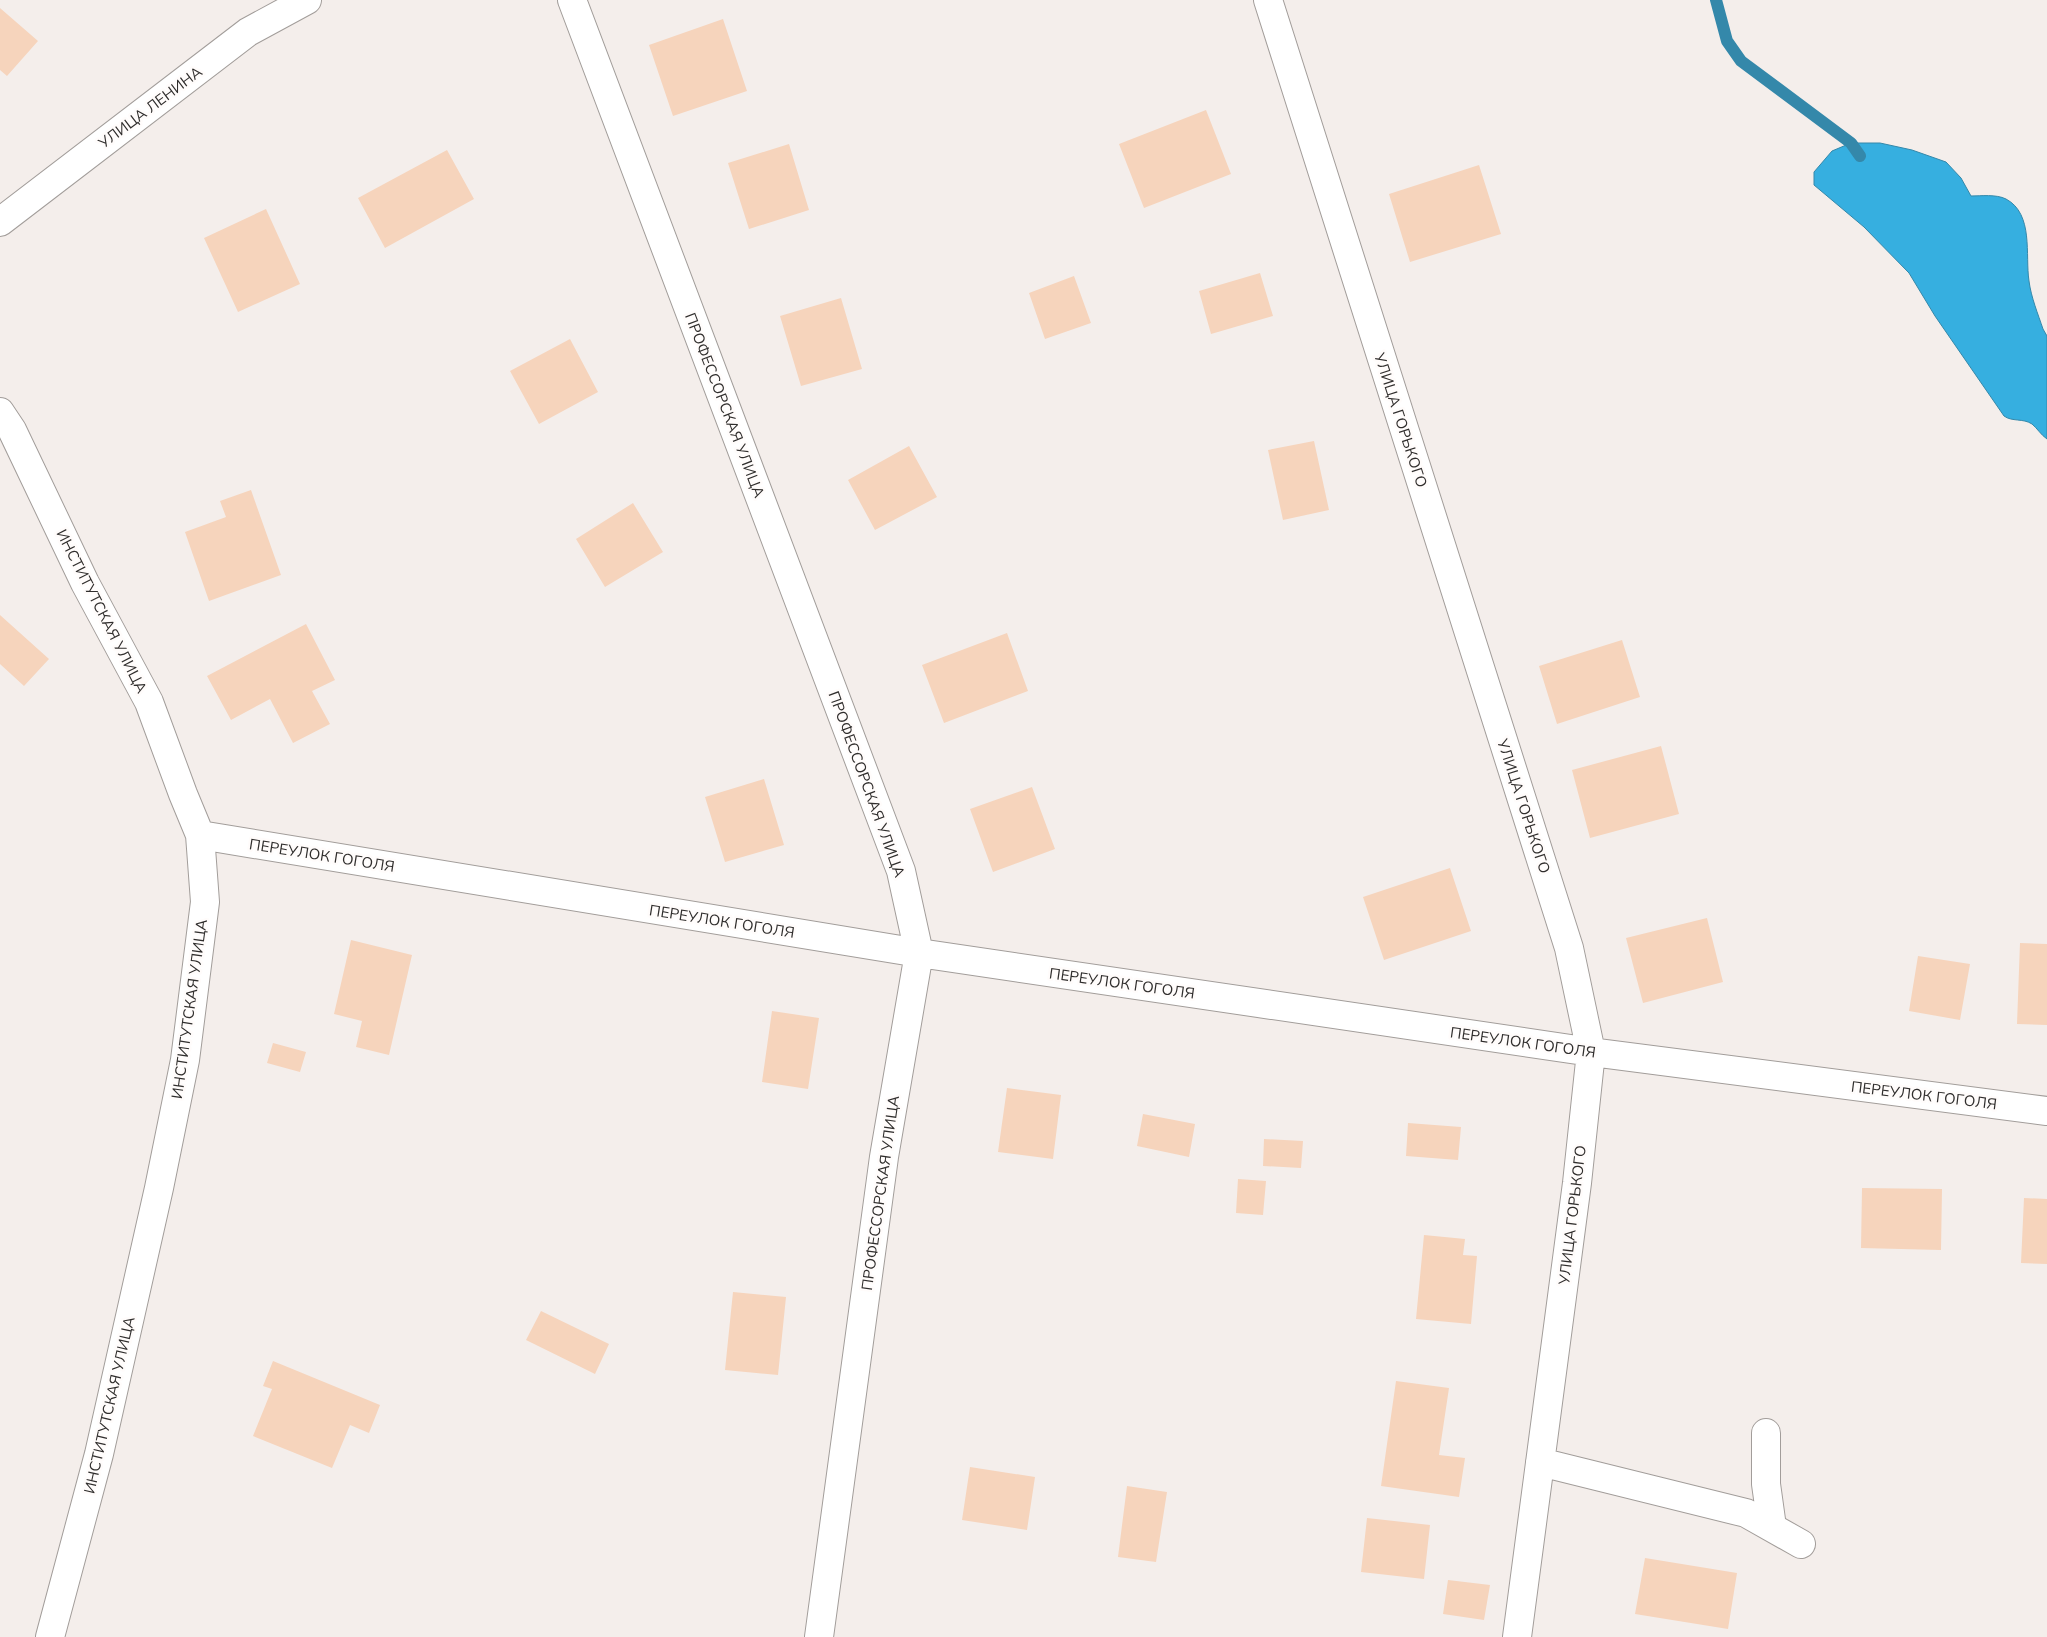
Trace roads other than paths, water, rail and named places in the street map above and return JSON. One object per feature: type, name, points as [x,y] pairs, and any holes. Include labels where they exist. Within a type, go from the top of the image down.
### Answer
[{"type":"street","name":"УЛИЦА ЛЕНИНА","points":[[0,222],[248,32],[306,0]]},
{"type":"street","name":"ПРОФЕССОРСКАЯ УЛИЦА","points":[[572,0],[901,871],[919,953],[884,1157],[820,1637]]},
{"type":"street","name":"УЛИЦА ГОРЬКОГО","points":[[1268,0],[1569,948],[1591,1052],[1577,1183],[1516,1637]]},
{"type":"street","name":"ИНСТИТУТСКАЯ УЛИЦА","points":[[0,412],[12,430],[85,583],[148,702],[182,794],[200,835],[204,902],[185,1060],[159,1188],[99,1454],[50,1637]]},
{"type":"street","name":"ПЕРЕУЛОК ГОГОЛЯ","points":[[200,835],[919,953],[1591,1052],[2047,1111]]},
{"type":"street","points":[[1766,1432],[1766,1484],[1772,1527]]},
{"type":"street","points":[[1540,1462],[1746,1512],[1801,1544]]},
{"type":"water","points":[[1851,143],[1880,143],[1912,150],[1946,162],[1961,178],[1971,196],[2002,197],[2015,206],[2021,214],[2027,236],[2030,287],[2047,336],[2047,439],[2032,424],[2004,416],[1935,316],[1909,273],[1864,227],[1814,185],[1814,172],[1832,151]]},
{"type":"waterway","points":[[1716,0],[1727,41],[1741,61],[1851,143],[1860,156]]}]
